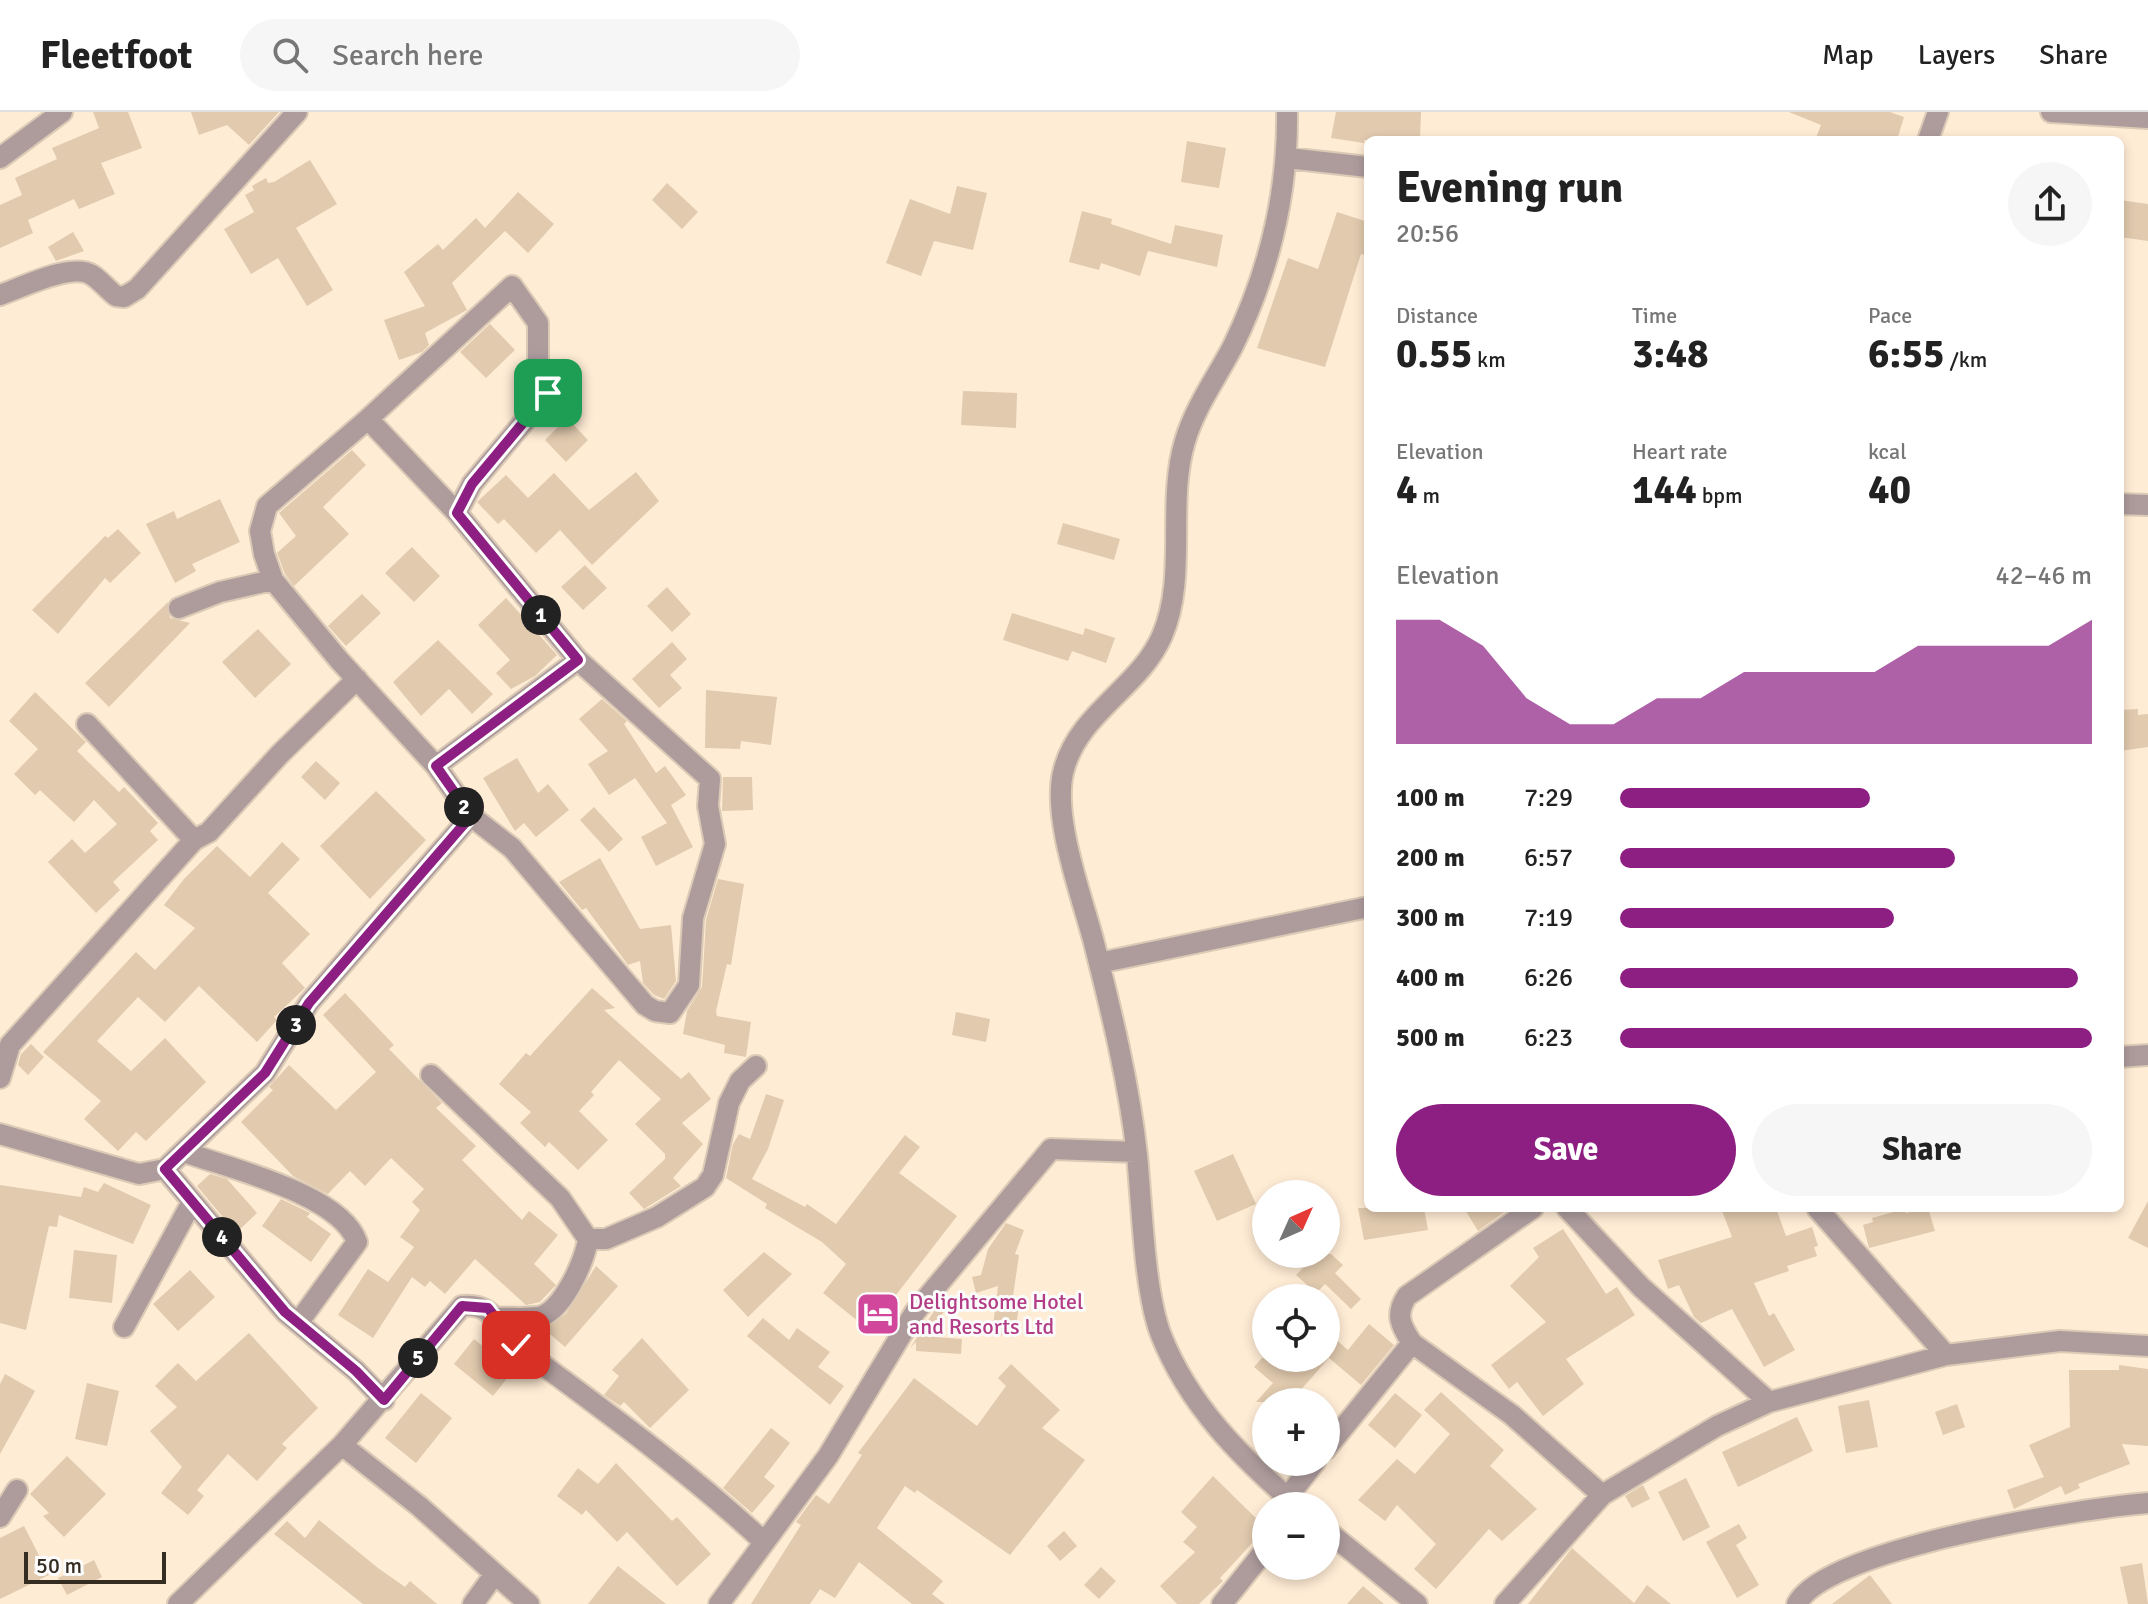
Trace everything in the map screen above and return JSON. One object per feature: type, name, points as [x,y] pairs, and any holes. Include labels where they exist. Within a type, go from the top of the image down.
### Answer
[{"type":"street","points":[[0,158],[62,112]]},
{"type":"street","points":[[0,295],[67,271],[93,275],[116,296],[124,297],[137,289],[297,112]]},
{"type":"street","points":[[1282,1492],[1211,1422],[1180,1375],[1161,1334],[1155,1315],[1136,1152],[1099,963],[1071,864],[1061,793],[1064,768],[1090,722],[1150,661],[1164,632],[1172,602],[1179,476],[1185,440],[1253,304],[1273,237],[1287,158],[1287,112]]},
{"type":"street","points":[[1929,136],[1938,112]]},
{"type":"street","points":[[2051,112],[2148,118]]},
{"type":"street","points":[[1287,158],[1364,167]]},
{"type":"street","points":[[368,419],[457,513],[578,660],[710,779],[708,806],[715,844],[693,918],[689,985],[670,1013],[655,1011],[645,1005],[512,848],[471,816],[436,766],[273,580],[260,531],[267,506],[368,419],[512,286],[538,323],[538,365],[548,393],[472,484],[457,513]]},
{"type":"street","points":[[2124,504],[2148,505]]},
{"type":"street","points":[[179,608],[220,592],[273,580]]},
{"type":"street","points":[[436,766],[578,660]]},
{"type":"street","points":[[0,1078],[10,1045],[194,840],[209,832],[280,754],[357,679]]},
{"type":"street","points":[[87,724],[194,840]]},
{"type":"street","points":[[0,1134],[139,1174],[165,1169],[265,1073],[309,1003],[471,816]]},
{"type":"street","points":[[1099,963],[1364,908]]},
{"type":"street","points":[[2124,1057],[2148,1055]]},
{"type":"street","points":[[588,1239],[606,1239],[657,1217],[705,1187],[713,1175],[729,1103],[740,1081],[756,1066]]},
{"type":"street","points":[[431,1075],[560,1198],[588,1239]]},
{"type":"street","points":[[719,1604],[828,1456],[915,1312],[1051,1149],[1136,1152]]},
{"type":"street","points":[[184,1152],[298,1191],[345,1223],[354,1233],[357,1242],[298,1323]]},
{"type":"street","points":[[165,1169],[285,1312],[356,1371],[384,1400]]},
{"type":"street","points":[[124,1327],[192,1202]]},
{"type":"street","points":[[1527,1212],[1407,1296],[1400,1308],[1400,1325],[1412,1343],[1512,1415],[1602,1495]]},
{"type":"street","points":[[1571,1212],[1641,1287],[1769,1402]]},
{"type":"street","points":[[1821,1212],[1946,1355]]},
{"type":"street","points":[[493,1318],[540,1317],[549,1312],[575,1279],[588,1239]]},
{"type":"street","points":[[178,1604],[342,1445],[462,1306],[488,1308],[516,1345],[674,1461],[764,1542]]},
{"type":"street","points":[[1505,1604],[1602,1495],[1717,1426],[1769,1402],[1946,1355],[2060,1341],[2148,1346]]},
{"type":"street","points":[[1340,1432],[1412,1343]]},
{"type":"street","points":[[342,1445],[419,1506],[529,1604]]},
{"type":"street","points":[[0,1517],[17,1490]]},
{"type":"street","points":[[1797,1604],[1803,1592],[1815,1583],[1857,1564],[1934,1540],[2095,1508],[2148,1503]]},
{"type":"street","points":[[1340,1541],[1417,1604]]},
{"type":"street","points":[[1222,1604],[1252,1566]]},
{"type":"street","points":[[473,1604],[494,1575]]},
{"type":"building","points":[[93,112],[128,112],[142,148],[101,163],[115,194],[79,209],[74,199],[28,220],[33,233],[0,248],[0,205],[22,195],[15,178],[57,159],[52,148],[99,128]]},
{"type":"building","points":[[191,112],[279,112],[249,145],[227,125],[199,135]]},
{"type":"building","points":[[1336,112],[1421,112],[1420,136],[1364,136],[1364,143],[1331,138]]},
{"type":"building","points":[[1789,112],[1890,112],[1904,117],[1898,136],[1817,136],[1821,125]]},
{"type":"building","points":[[1187,141],[1226,148],[1219,188],[1181,182]]},
{"type":"building","points":[[310,160],[337,204],[296,228],[333,290],[307,306],[278,258],[251,274],[224,229],[254,212],[245,195],[254,190],[252,186],[266,178],[268,183],[274,182]]},
{"type":"building","points":[[667,183],[698,212],[682,229],[652,200]]},
{"type":"building","points":[[957,186],[987,193],[973,250],[934,241],[921,276],[886,263],[910,199],[950,214]]},
{"type":"building","points":[[518,192],[554,224],[528,253],[505,231],[452,283],[467,310],[425,333],[429,345],[422,352],[399,360],[384,320],[425,306],[404,272],[438,244],[443,250],[476,218],[485,228]]},
{"type":"building","points":[[2124,201],[2148,204],[2148,241],[2124,238]]},
{"type":"building","points":[[1082,211],[1112,219],[1111,224],[1171,244],[1175,225],[1223,235],[1217,267],[1148,251],[1140,276],[1101,263],[1099,270],[1069,262]]},
{"type":"building","points":[[1337,212],[1364,221],[1364,255],[1361,254],[1325,367],[1257,348],[1288,258],[1318,269]]},
{"type":"building","points":[[73,232],[84,251],[56,261],[48,247]]},
{"type":"building","points":[[490,324],[515,350],[486,378],[460,352]]},
{"type":"building","points":[[963,391],[1017,393],[1016,428],[961,425]]},
{"type":"building","points":[[567,418],[588,440],[566,462],[545,440]]},
{"type":"building","points":[[352,450],[366,465],[323,507],[349,534],[294,586],[285,574],[277,553],[296,536],[279,513]]},
{"type":"building","points":[[636,472],[659,501],[592,565],[560,530],[536,553],[504,519],[498,524],[477,502],[506,475],[528,498],[554,473],[589,510]]},
{"type":"building","points":[[220,499],[240,542],[192,564],[196,571],[175,583],[146,524],[174,511],[177,519]]},
{"type":"building","points":[[1063,523],[1120,539],[1114,560],[1057,544]]},
{"type":"building","points":[[118,529],[141,553],[110,583],[105,578],[58,634],[32,610],[105,536],[108,538]]},
{"type":"building","points":[[412,547],[440,576],[414,602],[385,573]]},
{"type":"building","points":[[585,565],[607,588],[583,610],[561,587]]},
{"type":"building","points":[[667,587],[691,614],[672,632],[647,606]]},
{"type":"building","points":[[362,594],[381,613],[346,646],[328,626]]},
{"type":"building","points":[[506,598],[557,655],[535,676],[511,689],[496,673],[510,660],[478,625]]},
{"type":"building","points":[[168,602],[170,618],[190,623],[109,707],[85,683]]},
{"type":"building","points":[[1012,613],[1083,635],[1085,628],[1115,638],[1106,663],[1072,651],[1068,661],[1003,640]]},
{"type":"building","points":[[258,629],[291,664],[255,698],[222,662]]},
{"type":"building","points":[[438,640],[493,694],[472,714],[449,689],[421,716],[393,682]]},
{"type":"building","points":[[672,642],[687,659],[670,675],[682,688],[659,708],[632,679]]},
{"type":"building","points":[[706,690],[777,697],[771,745],[741,741],[740,749],[705,748]]},
{"type":"building","points":[[35,692],[86,742],[77,751],[119,792],[124,787],[158,823],[150,831],[158,840],[113,882],[120,890],[96,913],[48,862],[72,839],[85,853],[117,824],[94,800],[74,822],[40,790],[35,795],[14,774],[38,749],[9,721]]},
{"type":"building","points":[[602,699],[627,721],[624,724],[656,773],[665,766],[686,795],[671,805],[693,847],[656,866],[641,837],[667,823],[635,778],[609,795],[588,764],[608,751],[579,719]]},
{"type":"building","points":[[2138,709],[2138,715],[2148,714],[2148,747],[2124,750],[2124,710]]},
{"type":"building","points":[[517,758],[538,793],[548,784],[569,810],[536,837],[524,823],[515,831],[483,778]]},
{"type":"building","points":[[316,761],[340,783],[325,800],[301,777]]},
{"type":"building","points":[[723,777],[752,777],[753,810],[722,811]]},
{"type":"building","points":[[376,791],[426,840],[370,899],[320,846]]},
{"type":"building","points":[[594,807],[623,839],[609,852],[580,820]]},
{"type":"building","points":[[282,842],[300,859],[268,893],[310,934],[282,963],[305,988],[274,1017],[277,1020],[257,1042],[199,986],[165,1022],[138,997],[97,1041],[131,1071],[165,1038],[206,1082],[146,1141],[136,1132],[118,1151],[84,1119],[101,1101],[43,1052],[136,952],[155,970],[195,928],[164,905],[184,879],[217,846],[250,877]]},
{"type":"building","points":[[600,858],[640,929],[671,925],[676,981],[664,999],[654,995],[643,983],[640,961],[628,965],[586,908],[582,910],[559,882]]},
{"type":"building","points":[[718,879],[744,884],[731,965],[727,964],[716,1011],[717,1016],[751,1022],[746,1057],[724,1053],[725,1045],[683,1034],[687,1011],[702,987],[706,920]]},
{"type":"building","points":[[592,988],[615,1008],[604,1010],[681,1079],[689,1072],[711,1099],[682,1123],[703,1144],[673,1178],[681,1186],[644,1209],[629,1193],[665,1159],[665,1154],[635,1124],[661,1099],[619,1060],[579,1111],[608,1140],[578,1170],[549,1142],[545,1147],[520,1123],[531,1112],[499,1084],[526,1053],[530,1056]]},
{"type":"building","points":[[345,993],[394,1045],[389,1049],[442,1103],[436,1108],[476,1146],[462,1160],[522,1220],[529,1211],[558,1235],[534,1264],[556,1285],[540,1302],[526,1305],[475,1259],[445,1294],[430,1281],[425,1287],[412,1277],[373,1338],[338,1315],[368,1269],[388,1282],[414,1247],[400,1237],[420,1210],[412,1202],[424,1189],[391,1158],[365,1186],[350,1171],[328,1194],[293,1176],[241,1122],[273,1090],[269,1087],[289,1065],[336,1110],[376,1072],[323,1015]]},
{"type":"building","points":[[956,1012],[990,1019],[986,1042],[952,1035]]},
{"type":"building","points":[[31,1044],[44,1057],[28,1075],[18,1065],[21,1054]]},
{"type":"building","points":[[766,1094],[784,1100],[768,1149],[752,1179],[805,1207],[807,1204],[836,1224],[905,1135],[920,1147],[899,1173],[957,1216],[869,1330],[823,1293],[846,1264],[822,1242],[765,1208],[767,1204],[726,1178],[733,1144],[739,1134],[750,1139]]},
{"type":"building","points":[[1233,1154],[1252,1195],[1252,1206],[1217,1221],[1194,1171]]},
{"type":"building","points":[[210,1174],[227,1179],[257,1213],[236,1233],[197,1186]]},
{"type":"building","points":[[104,1183],[151,1205],[133,1244],[59,1215],[57,1227],[49,1226],[26,1330],[0,1323],[0,1185],[81,1197],[84,1187],[98,1192]]},
{"type":"building","points":[[281,1199],[310,1213],[307,1217],[331,1234],[311,1262],[262,1226]]},
{"type":"building","points":[[2148,1201],[2148,1248],[2128,1238]]},
{"type":"building","points":[[1358,1208],[1364,1208],[1364,1212],[1425,1212],[1428,1230],[1364,1240]]},
{"type":"building","points":[[1466,1212],[1504,1212],[1478,1231]]},
{"type":"building","points":[[1723,1212],[1777,1212],[1786,1236],[1812,1227],[1818,1246],[1814,1247],[1817,1256],[1787,1266],[1789,1271],[1754,1283],[1769,1316],[1774,1313],[1795,1350],[1764,1367],[1732,1309],[1701,1323],[1694,1317],[1679,1285],[1668,1289],[1658,1260],[1732,1237]]},
{"type":"building","points":[[1893,1212],[1929,1212],[1935,1231],[1869,1248],[1863,1225],[1873,1222],[1872,1218]]},
{"type":"building","points":[[1006,1223],[1024,1230],[1015,1254],[1019,1255],[1012,1303],[1019,1304],[1015,1337],[992,1334],[998,1286],[976,1293],[972,1277],[981,1275],[988,1249]]},
{"type":"building","points":[[1563,1229],[1606,1294],[1617,1287],[1635,1315],[1566,1359],[1584,1384],[1543,1416],[1517,1382],[1509,1389],[1491,1365],[1546,1322],[1510,1286],[1539,1257],[1533,1248]]},
{"type":"building","points":[[74,1250],[117,1255],[112,1303],[69,1298]]},
{"type":"building","points":[[764,1252],[792,1274],[748,1317],[723,1290]]},
{"type":"building","points":[[596,1266],[618,1286],[565,1347],[544,1329],[566,1314]]},
{"type":"building","points":[[1303,1268],[1340,1268],[1335,1273],[1361,1299],[1351,1309],[1340,1298],[1340,1284],[1306,1284],[1296,1275]]},
{"type":"building","points":[[190,1270],[215,1297],[178,1331],[153,1304]]},
{"type":"building","points":[[938,1305],[945,1311],[922,1336],[962,1339],[961,1354],[916,1351],[916,1342],[910,1348]]},
{"type":"building","points":[[763,1318],[789,1340],[797,1328],[830,1352],[818,1367],[844,1386],[830,1405],[747,1336]]},
{"type":"building","points":[[1369,1324],[1394,1345],[1361,1385],[1340,1367],[1340,1343],[1348,1350]]},
{"type":"building","points":[[249,1333],[318,1408],[282,1444],[287,1448],[257,1481],[228,1454],[197,1490],[204,1496],[188,1515],[161,1493],[182,1467],[150,1431],[177,1407],[155,1386],[178,1363],[196,1381]]},
{"type":"building","points":[[642,1338],[689,1390],[650,1428],[624,1402],[620,1406],[604,1395],[619,1376],[612,1370]]},
{"type":"building","points":[[474,1339],[513,1371],[493,1396],[454,1364]]},
{"type":"building","points":[[1011,1364],[1060,1410],[1042,1428],[1085,1460],[1010,1555],[917,1490],[915,1493],[905,1486],[877,1528],[943,1581],[932,1594],[945,1604],[912,1604],[859,1562],[835,1598],[820,1589],[810,1604],[751,1604],[801,1525],[796,1522],[816,1495],[829,1504],[862,1455],[858,1453],[914,1378],[977,1426],[1006,1386],[998,1378]]},
{"type":"building","points":[[2119,1365],[2148,1369],[2148,1446],[2122,1444],[2130,1464],[2078,1484],[2080,1488],[2065,1495],[2061,1486],[2014,1509],[2007,1490],[2044,1477],[2029,1445],[2070,1427],[2069,1370],[2119,1370]]},
{"type":"building","points":[[1260,1372],[1317,1372],[1302,1388],[1269,1388],[1273,1383]]},
{"type":"building","points":[[5,1374],[35,1391],[0,1454],[0,1384]]},
{"type":"building","points":[[87,1383],[119,1391],[107,1446],[75,1439]]},
{"type":"building","points":[[1441,1392],[1504,1450],[1490,1466],[1537,1509],[1502,1541],[1489,1529],[1436,1589],[1414,1569],[1436,1544],[1397,1505],[1385,1521],[1358,1500],[1397,1459],[1415,1474],[1450,1434],[1424,1410]]},
{"type":"building","points":[[421,1393],[452,1418],[416,1463],[385,1438]]},
{"type":"building","points":[[1395,1393],[1422,1415],[1395,1448],[1368,1425]]},
{"type":"building","points":[[1869,1400],[1878,1447],[1846,1453],[1838,1406]]},
{"type":"building","points":[[1957,1404],[1965,1427],[1943,1435],[1935,1412]]},
{"type":"building","points":[[1797,1417],[1813,1451],[1738,1487],[1722,1452]]},
{"type":"building","points":[[771,1428],[790,1443],[764,1477],[775,1486],[752,1513],[723,1488]]},
{"type":"building","points":[[67,1456],[106,1494],[64,1537],[43,1516],[49,1513],[30,1494]]},
{"type":"building","points":[[616,1463],[672,1521],[677,1517],[711,1554],[677,1586],[627,1532],[617,1542],[586,1510],[582,1515],[557,1496],[578,1468],[598,1484]]},
{"type":"building","points":[[1213,1476],[1252,1514],[1252,1543],[1220,1578],[1223,1581],[1199,1604],[1177,1604],[1160,1586],[1195,1552],[1183,1542],[1197,1527],[1181,1512]]},
{"type":"building","points":[[1686,1478],[1710,1527],[1683,1541],[1658,1492]]},
{"type":"building","points":[[1643,1485],[1650,1499],[1632,1508],[1625,1496]]},
{"type":"building","points":[[319,1520],[378,1568],[405,1587],[410,1581],[437,1604],[363,1604],[274,1534],[287,1521],[305,1538]]},
{"type":"building","points":[[1739,1524],[1747,1538],[1736,1545],[1759,1585],[1737,1598],[1706,1542]]},
{"type":"building","points":[[24,1526],[49,1575],[0,1599],[0,1538]]},
{"type":"building","points":[[1064,1531],[1077,1546],[1060,1561],[1047,1546]]},
{"type":"building","points":[[1572,1548],[1634,1603],[1647,1585],[1671,1604],[1528,1604]]},
{"type":"building","points":[[94,1560],[102,1577],[67,1595],[58,1578]]},
{"type":"building","points":[[2142,1563],[2148,1604],[2128,1604],[2120,1567]]},
{"type":"building","points":[[618,1566],[666,1604],[588,1604]]},
{"type":"building","points":[[1101,1567],[1116,1581],[1099,1599],[1084,1585]]},
{"type":"building","points":[[1870,1575],[1892,1604],[1832,1604]]},
{"type":"building","points":[[1363,1586],[1384,1604],[1347,1604]]},
{"type":"place","name":"Delightsome Hotel and Resorts Ltd","points":[[878,1314]]},
{"type":"route","points":[[516,1345],[488,1308],[462,1306],[384,1400],[356,1371],[285,1312],[165,1169],[265,1073],[309,1003],[471,816],[436,766],[578,660],[457,513],[472,484],[548,393]]}]
